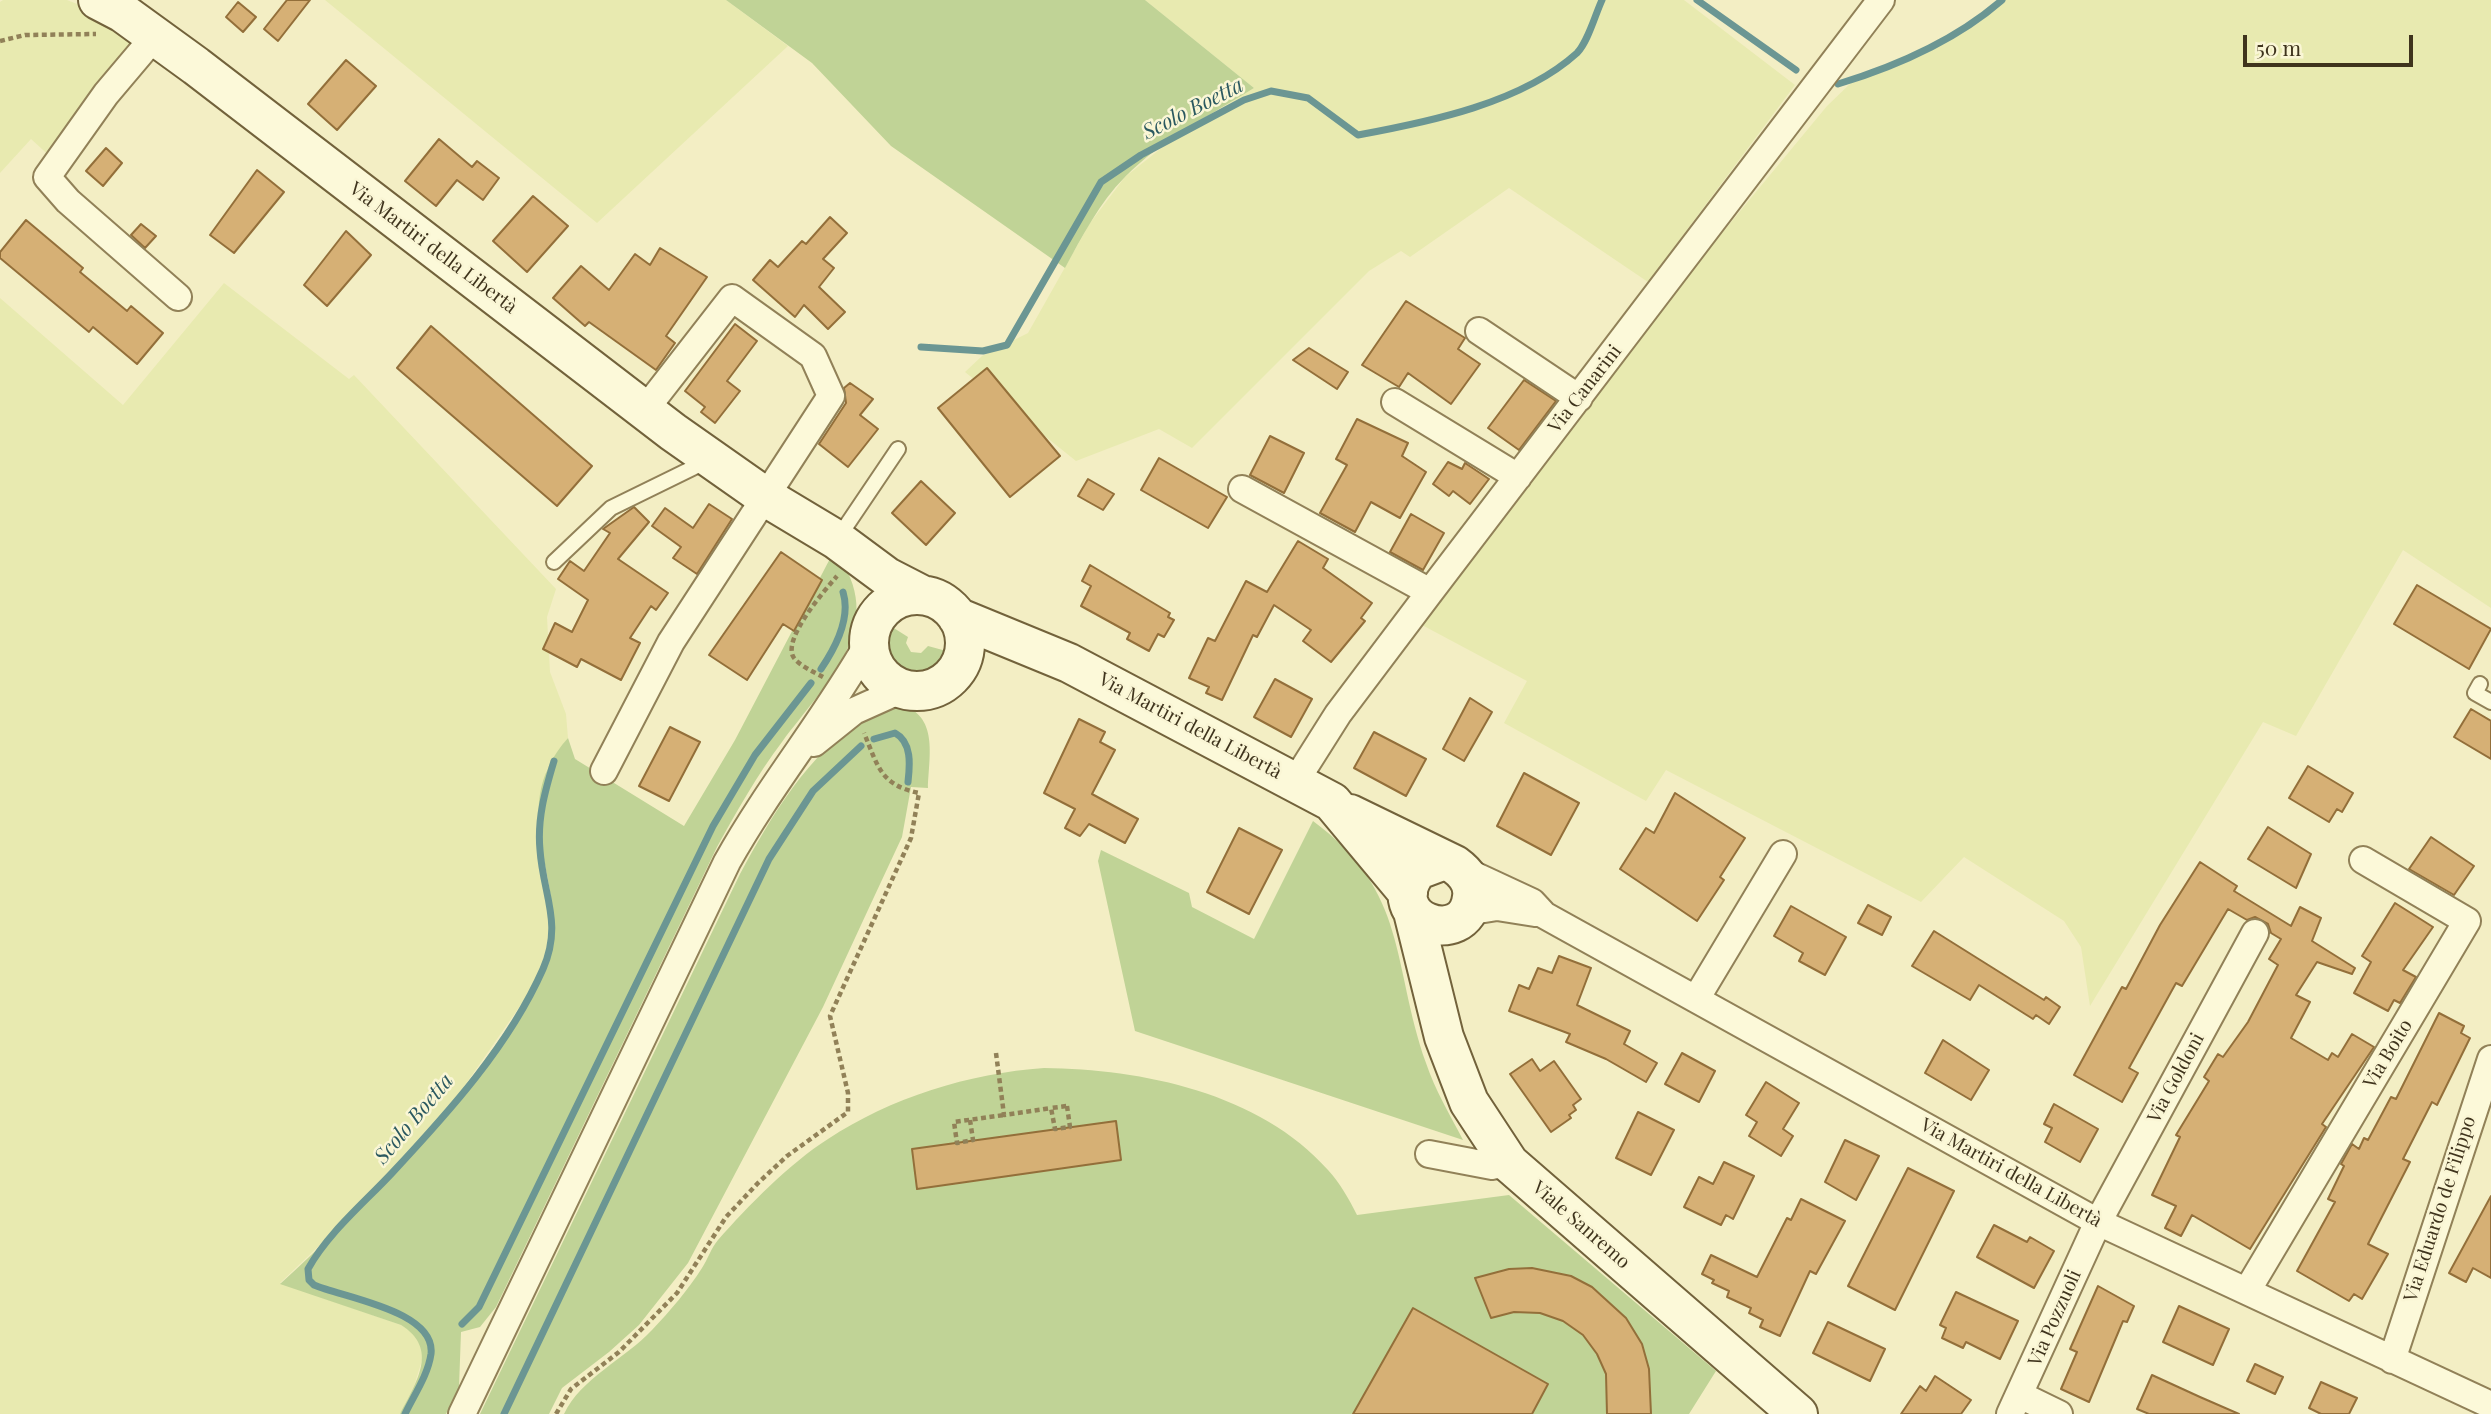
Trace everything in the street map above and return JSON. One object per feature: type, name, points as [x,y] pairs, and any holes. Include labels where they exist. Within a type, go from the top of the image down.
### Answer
[{"type":"street","name":"Via Canarini","points":[[1295,782],[1338,714],[1881,0]]},
{"type":"street","name":"Via Martiri della Libertà","points":[[111,6],[155,36],[645,411],[767,498],[864,572],[873,629],[875,667],[888,681],[904,689]]},
{"type":"street","points":[[155,36],[106,94],[47,177],[68,201],[178,297]]},
{"type":"street","points":[[604,771],[671,642],[831,396],[813,356],[732,298],[645,411]]},
{"type":"street","points":[[1479,331],[1579,398]]},
{"type":"street","points":[[1395,402],[1518,477]]},
{"type":"street","points":[[1242,489],[1430,592]]},
{"type":"street","name":"Via Martiri della Libertà","points":[[837,554],[922,595],[938,599],[957,617],[1069,663],[1295,782],[1341,810],[1532,902],[1544,915],[2098,1222],[2491,1405]]},
{"type":"street","points":[[462,1414],[727,862],[752,817],[789,764],[848,700],[873,629],[897,599],[922,595]]},
{"type":"street","points":[[848,700],[904,689],[922,691],[939,685],[953,674],[962,659],[965,641],[957,617]]},
{"type":"street","name":"Via Martiri della Libertà","points":[[962,659],[984,652],[1035,649]]},
{"type":"street","name":"Via Martiri della Libertà","points":[[1341,810],[1430,925],[1497,907],[1544,915]]},
{"type":"street","points":[[1696,999],[1783,855]]},
{"type":"street","name":"Via Boito","points":[[2247,1291],[2467,921],[2363,860]]},
{"type":"street","points":[[1410,902],[1418,870],[1452,865],[1472,890],[1459,918]]},
{"type":"street","name":"Viale Sanremo","points":[[1410,902],[1434,987],[1444,1037],[1469,1102],[1509,1163],[1798,1414]]},
{"type":"street","name":"Viale Sanremo","points":[[1434,987],[1459,918]]},
{"type":"street","name":"Via Goldoni","points":[[2098,1222],[2255,933]]},
{"type":"street","name":"Via Eduardo de Filippo","points":[[2392,1360],[2491,1059]]},
{"type":"street","points":[[1429,1154],[1492,1166],[1509,1163]]},
{"type":"street","name":"Via Pozzuoli","points":[[2015,1405],[2098,1222]]},
{"type":"street","points":[[2015,1405],[2059,1414]]},
{"type":"lane","points":[[837,554],[898,449]]},
{"type":"lane","points":[[554,562],[611,508],[711,459]]},
{"type":"lane","points":[[2480,684],[2475,693],[2491,702]]},
{"type":"path","points":[[0,41],[25,35],[107,34],[111,6]]},
{"type":"path","points":[[556,1414],[570,1389],[619,1352],[677,1293],[726,1217],[758,1183],[787,1156],[848,1112],[848,1093],[830,1022],[832,1010],[911,838],[919,793],[896,787],[884,776],[848,700],[796,660],[792,650],[795,637],[820,593],[837,576],[837,554]]},
{"type":"path","points":[[996,1053],[1004,1115]]},
{"type":"path","points":[[970,1120],[973,1140],[957,1143],[954,1122],[1051,1108],[1067,1106],[1070,1127],[1055,1129],[1051,1108]]},
{"type":"green space","points":[[67,0],[123,22],[142,41],[54,160],[31,139],[0,173],[0,2]]},
{"type":"green space","points":[[325,0],[726,0],[788,46],[597,223]]},
{"type":"green space","points":[[726,0],[1145,0],[1254,88],[1154,151],[1125,177],[1099,209],[1065,268],[891,146],[812,63]]},
{"type":"green space","points":[[1145,0],[1684,0],[1795,85],[1648,282],[1509,188],[1410,257],[1401,251],[1369,271],[1192,448],[1159,429],[1076,461],[965,372],[982,356],[1028,333],[1090,223],[1125,177],[1179,134],[1254,88]]},
{"type":"green space","points":[[2005,0],[2491,0],[2491,608],[2403,550],[2296,736],[2263,722],[2090,1006],[2081,947],[2064,921],[1964,857],[1921,902],[1666,770],[1646,801],[1504,723],[1527,681],[1422,625],[1670,296],[1827,106],[1854,80],[1982,20]]},
{"type":"green space","points":[[224,283],[349,379],[354,375],[556,589],[547,617],[550,672],[566,714],[568,738],[546,771],[538,834],[555,925],[546,961],[527,996],[454,1101],[364,1203],[280,1283],[401,1325],[418,1336],[424,1354],[414,1386],[400,1414],[0,1414],[0,298],[123,405]]},
{"type":"green space","points":[[834,551],[850,578],[856,603],[854,628],[846,652],[833,675],[764,767],[717,847],[496,1307],[480,1327],[461,1332],[459,1387],[446,1414],[400,1414],[413,1390],[421,1366],[422,1355],[413,1334],[401,1325],[280,1284],[362,1205],[413,1149],[484,1061],[533,987],[546,961],[552,934],[552,906],[539,823],[540,795],[549,766],[568,738],[575,759],[684,826],[735,740]]},
{"type":"green space","points":[[889,625],[908,637],[906,643],[911,652],[921,653],[928,646],[950,652],[940,666],[927,674],[915,676],[903,673],[893,666],[886,655],[885,641]]},
{"type":"green space","points":[[900,704],[912,710],[926,727],[930,750],[928,788],[911,787],[902,837],[823,1007],[688,1263],[639,1325],[562,1388],[549,1414],[480,1414],[740,874],[765,830],[793,788],[826,749],[865,718]]},
{"type":"green space","points":[[1313,821],[1344,848],[1366,875],[1382,902],[1426,1063],[1438,1093],[1463,1140],[1135,1031],[1098,861],[1101,850],[1189,893],[1192,907],[1254,939]]},
{"type":"green space","points":[[1044,1068],[1159,1080],[1234,1104],[1269,1122],[1300,1144],[1332,1175],[1357,1215],[1509,1195],[1716,1371],[1689,1414],[564,1414],[592,1379],[641,1340],[665,1315],[697,1276],[716,1243],[743,1213],[784,1173],[814,1149],[878,1111],[932,1090],[988,1075]]},
{"type":"building","points":[[287,0],[310,0],[278,41],[264,29]]},
{"type":"building","points":[[238,2],[256,17],[243,32],[226,17]]},
{"type":"building","points":[[346,60],[376,86],[337,130],[308,104]]},
{"type":"building","points":[[439,139],[472,167],[477,161],[499,178],[483,200],[457,180],[436,206],[405,181]]},
{"type":"building","points":[[106,148],[122,163],[103,186],[86,171]]},
{"type":"building","points":[[257,170],[284,192],[234,253],[210,235]]},
{"type":"building","points":[[533,196],[568,226],[527,272],[493,241]]},
{"type":"building","points":[[830,217],[847,233],[823,259],[834,268],[819,287],[845,312],[828,329],[804,305],[795,317],[753,280],[770,260],[778,267],[802,241],[806,244]]},
{"type":"building","points":[[26,220],[83,268],[80,272],[127,311],[131,306],[163,333],[137,364],[93,327],[89,332],[0,258],[0,252]]},
{"type":"building","points":[[141,224],[156,236],[145,248],[131,235]]},
{"type":"building","points":[[346,231],[371,255],[327,306],[304,285]]},
{"type":"building","points":[[660,248],[707,277],[666,336],[675,343],[656,370],[589,322],[585,326],[553,298],[581,266],[609,290],[635,254],[650,265]]},
{"type":"building","points":[[1406,301],[1465,338],[1458,349],[1480,364],[1451,404],[1408,373],[1399,387],[1362,365]]},
{"type":"building","points":[[735,324],[757,341],[727,381],[740,391],[715,423],[701,412],[705,407],[685,391]]},
{"type":"building","points":[[431,326],[592,466],[557,506],[397,368]]},
{"type":"building","points":[[1309,348],[1348,372],[1337,389],[1293,360]]},
{"type":"building","points":[[987,368],[1060,456],[1010,497],[938,408]]},
{"type":"building","points":[[1524,380],[1556,401],[1519,450],[1488,428]]},
{"type":"building","points":[[850,383],[873,399],[860,415],[878,429],[848,467],[819,444],[846,403],[844,388]]},
{"type":"building","points":[[1357,419],[1408,443],[1402,456],[1426,472],[1400,518],[1371,502],[1355,532],[1320,513],[1347,465],[1336,459]]},
{"type":"building","points":[[1270,436],[1304,453],[1284,493],[1250,475]]},
{"type":"building","points":[[1159,458],[1227,497],[1208,528],[1141,490]]},
{"type":"building","points":[[1448,462],[1462,469],[1465,463],[1489,479],[1470,504],[1453,491],[1449,496],[1433,484]]},
{"type":"building","points":[[1088,479],[1114,494],[1103,510],[1078,496]]},
{"type":"building","points":[[921,481],[955,513],[926,545],[892,513]]},
{"type":"building","points":[[709,504],[732,519],[697,574],[673,558],[681,547],[652,526],[665,508],[693,528]]},
{"type":"building","points":[[634,507],[649,522],[618,559],[668,593],[656,610],[651,606],[630,638],[640,643],[621,680],[581,659],[577,667],[543,649],[555,623],[572,632],[588,600],[558,579],[570,561],[584,571],[610,533],[603,529]]},
{"type":"building","points":[[1411,514],[1444,533],[1423,570],[1390,552]]},
{"type":"building","points":[[1298,541],[1328,559],[1323,568],[1372,603],[1361,618],[1365,621],[1331,662],[1303,641],[1311,630],[1274,605],[1257,637],[1253,635],[1222,700],[1206,693],[1209,687],[1189,678],[1208,638],[1215,641],[1246,581],[1267,592]]},
{"type":"building","points":[[781,552],[822,580],[794,631],[783,624],[747,680],[709,655]]},
{"type":"building","points":[[1090,565],[1170,613],[1168,617],[1174,620],[1164,637],[1158,634],[1149,651],[1127,639],[1130,633],[1081,606],[1091,586],[1082,581]]},
{"type":"building","points":[[2417,585],[2491,629],[2469,669],[2394,624]]},
{"type":"building","points":[[1275,679],[1312,699],[1291,737],[1254,717]]},
{"type":"building","points":[[1470,698],[1492,712],[1464,761],[1443,749]]},
{"type":"building","points":[[2471,709],[2491,721],[2491,759],[2454,737]]},
{"type":"building","points":[[1079,719],[1105,732],[1100,742],[1115,750],[1092,794],[1138,819],[1125,843],[1089,824],[1080,836],[1065,828],[1075,809],[1044,793]]},
{"type":"building","points":[[670,727],[700,742],[669,801],[639,786]]},
{"type":"building","points":[[1374,732],[1426,759],[1406,796],[1354,768]]},
{"type":"building","points":[[2308,766],[2353,793],[2342,812],[2337,809],[2329,822],[2289,798]]},
{"type":"building","points":[[1524,773],[1579,803],[1551,855],[1497,826]]},
{"type":"building","points":[[1675,793],[1745,838],[1720,877],[1724,880],[1697,921],[1620,869],[1646,828],[1654,833]]},
{"type":"building","points":[[2268,827],[2311,854],[2296,888],[2248,859]]},
{"type":"building","points":[[1239,828],[1282,850],[1249,914],[1207,892]]},
{"type":"building","points":[[2431,837],[2474,866],[2454,895],[2409,869]]},
{"type":"building","points":[[2200,862],[2237,886],[2234,891],[2291,926],[2300,907],[2321,918],[2312,941],[2355,968],[2352,974],[2317,962],[2296,995],[2310,1002],[2291,1038],[2328,1060],[2332,1053],[2338,1057],[2352,1034],[2374,1047],[2322,1124],[2326,1127],[2250,1249],[2192,1215],[2181,1236],[2165,1228],[2176,1206],[2152,1195],[2180,1137],[2176,1135],[2209,1081],[2204,1077],[2218,1054],[2223,1057],[2248,1022],[2278,965],[2269,959],[2281,939],[2271,933],[2268,924],[2255,917],[2247,920],[2228,909],[2182,986],[2176,983],[2129,1068],[2138,1073],[2122,1102],[2074,1075],[2122,987],[2126,989],[2160,925]]},
{"type":"building","points":[[2395,903],[2433,927],[2403,970],[2416,977],[2400,1003],[2394,1000],[2388,1011],[2354,993],[2371,962],[2362,956]]},
{"type":"building","points":[[1868,905],[1891,917],[1882,935],[1858,923]]},
{"type":"building","points":[[1791,906],[1846,937],[1825,975],[1799,961],[1803,953],[1774,936]]},
{"type":"building","points":[[1934,931],[2044,1000],[2046,997],[2060,1007],[2049,1024],[2036,1015],[2033,1019],[1979,985],[1970,1000],[1912,966]]},
{"type":"building","points":[[1559,956],[1591,968],[1577,1005],[1630,1031],[1624,1044],[1657,1063],[1646,1082],[1606,1059],[1566,1042],[1570,1034],[1509,1011],[1519,985],[1529,989],[1538,968],[1552,973]]},
{"type":"building","points":[[2439,1013],[2464,1026],[2461,1033],[2470,1038],[2437,1105],[2432,1102],[2403,1159],[2410,1162],[2368,1244],[2388,1254],[2362,1299],[2354,1294],[2349,1301],[2297,1271],[2335,1202],[2328,1199],[2352,1144],[2359,1149],[2364,1138],[2368,1140],[2391,1097],[2396,1099]]},
{"type":"building","points":[[1943,1040],[1989,1070],[1971,1100],[1925,1073]]},
{"type":"building","points":[[1682,1053],[1715,1071],[1699,1102],[1665,1084]]},
{"type":"building","points":[[1532,1059],[1540,1071],[1554,1061],[1581,1099],[1573,1105],[1576,1110],[1569,1115],[1571,1118],[1551,1132],[1510,1074]]},
{"type":"building","points":[[1766,1082],[1799,1103],[1783,1129],[1793,1136],[1781,1156],[1749,1136],[1757,1122],[1746,1115]]},
{"type":"building","points":[[2054,1104],[2098,1129],[2080,1162],[2045,1142],[2052,1128],[2044,1124]]},
{"type":"building","points":[[1638,1112],[1674,1130],[1651,1175],[1616,1158]]},
{"type":"building","points":[[1116,1121],[1121,1160],[917,1189],[912,1149]]},
{"type":"building","points":[[1845,1140],[1879,1156],[1856,1200],[1825,1182]]},
{"type":"building","points":[[1724,1162],[1754,1176],[1733,1219],[1726,1215],[1721,1225],[1684,1207],[1699,1177],[1713,1184]]},
{"type":"building","points":[[1908,1168],[1954,1191],[1895,1310],[1848,1286]]},
{"type":"building","points":[[2491,1196],[2491,1278],[2473,1268],[2466,1282],[2449,1273]]},
{"type":"building","points":[[1801,1199],[1845,1221],[1816,1274],[1810,1271],[1780,1336],[1760,1327],[1763,1320],[1749,1313],[1751,1308],[1727,1297],[1729,1291],[1712,1283],[1714,1280],[1702,1274],[1711,1255],[1757,1277],[1787,1218],[1791,1220]]},
{"type":"building","points":[[1994,1225],[2027,1242],[2030,1237],[2054,1251],[2034,1288],[1977,1257]]},
{"type":"building","points":[[1532,1268],[1571,1276],[1592,1287],[1626,1318],[1642,1344],[1649,1369],[1651,1414],[1607,1414],[1606,1374],[1597,1354],[1583,1335],[1563,1321],[1540,1313],[1514,1312],[1491,1318],[1475,1278],[1509,1269]]},
{"type":"building","points":[[2098,1286],[2134,1306],[2127,1322],[2123,1321],[2089,1402],[2061,1389],[2077,1352],[2070,1349]]},
{"type":"building","points":[[1956,1292],[2018,1321],[2000,1359],[1966,1342],[1963,1348],[1942,1338],[1946,1328],[1940,1325]]},
{"type":"building","points":[[2179,1306],[2229,1329],[2213,1365],[2163,1342]]},
{"type":"building","points":[[1413,1308],[1548,1384],[1532,1414],[1353,1414]]},
{"type":"building","points":[[1828,1322],[1885,1349],[1870,1381],[1813,1353]]},
{"type":"building","points":[[2255,1364],[2283,1377],[2275,1394],[2247,1381]]},
{"type":"building","points":[[2152,1375],[2239,1414],[2149,1414],[2137,1409]]},
{"type":"building","points":[[1935,1376],[1971,1400],[1961,1414],[1901,1414],[1920,1386],[1926,1391]]},
{"type":"building","points":[[2321,1382],[2357,1398],[2349,1414],[2321,1414],[2309,1408]]},
{"type":"waterway","name":"Scolo Boetta","points":[[921,347],[983,351],[1007,345],[1101,182],[1141,155],[1244,100],[1271,91],[1308,98],[1358,135],[1444,117],[1502,97],[1555,70],[1581,48],[1602,0]]},
{"type":"waterway","name":"Scolo Boetta","points":[[1697,0],[1796,70]]},
{"type":"waterway","name":"Scolo Boetta","points":[[1838,84],[1924,51],[1965,28],[2002,0]]},
{"type":"waterway","points":[[821,669],[837,642],[844,622],[843,592]]},
{"type":"waterway","points":[[462,1324],[479,1307],[713,826],[755,755],[811,683]]},
{"type":"waterway","points":[[874,739],[895,733],[901,737],[909,754],[908,782]]},
{"type":"waterway","points":[[504,1414],[769,859],[813,791],[861,746]]},
{"type":"waterway","name":"Scolo Boetta","points":[[405,1414],[429,1362],[429,1339],[419,1327],[386,1308],[314,1285],[309,1280],[308,1269],[336,1231],[413,1150],[476,1077],[513,1025],[543,969],[549,953],[552,923],[542,866],[540,827],[554,761]]}]
